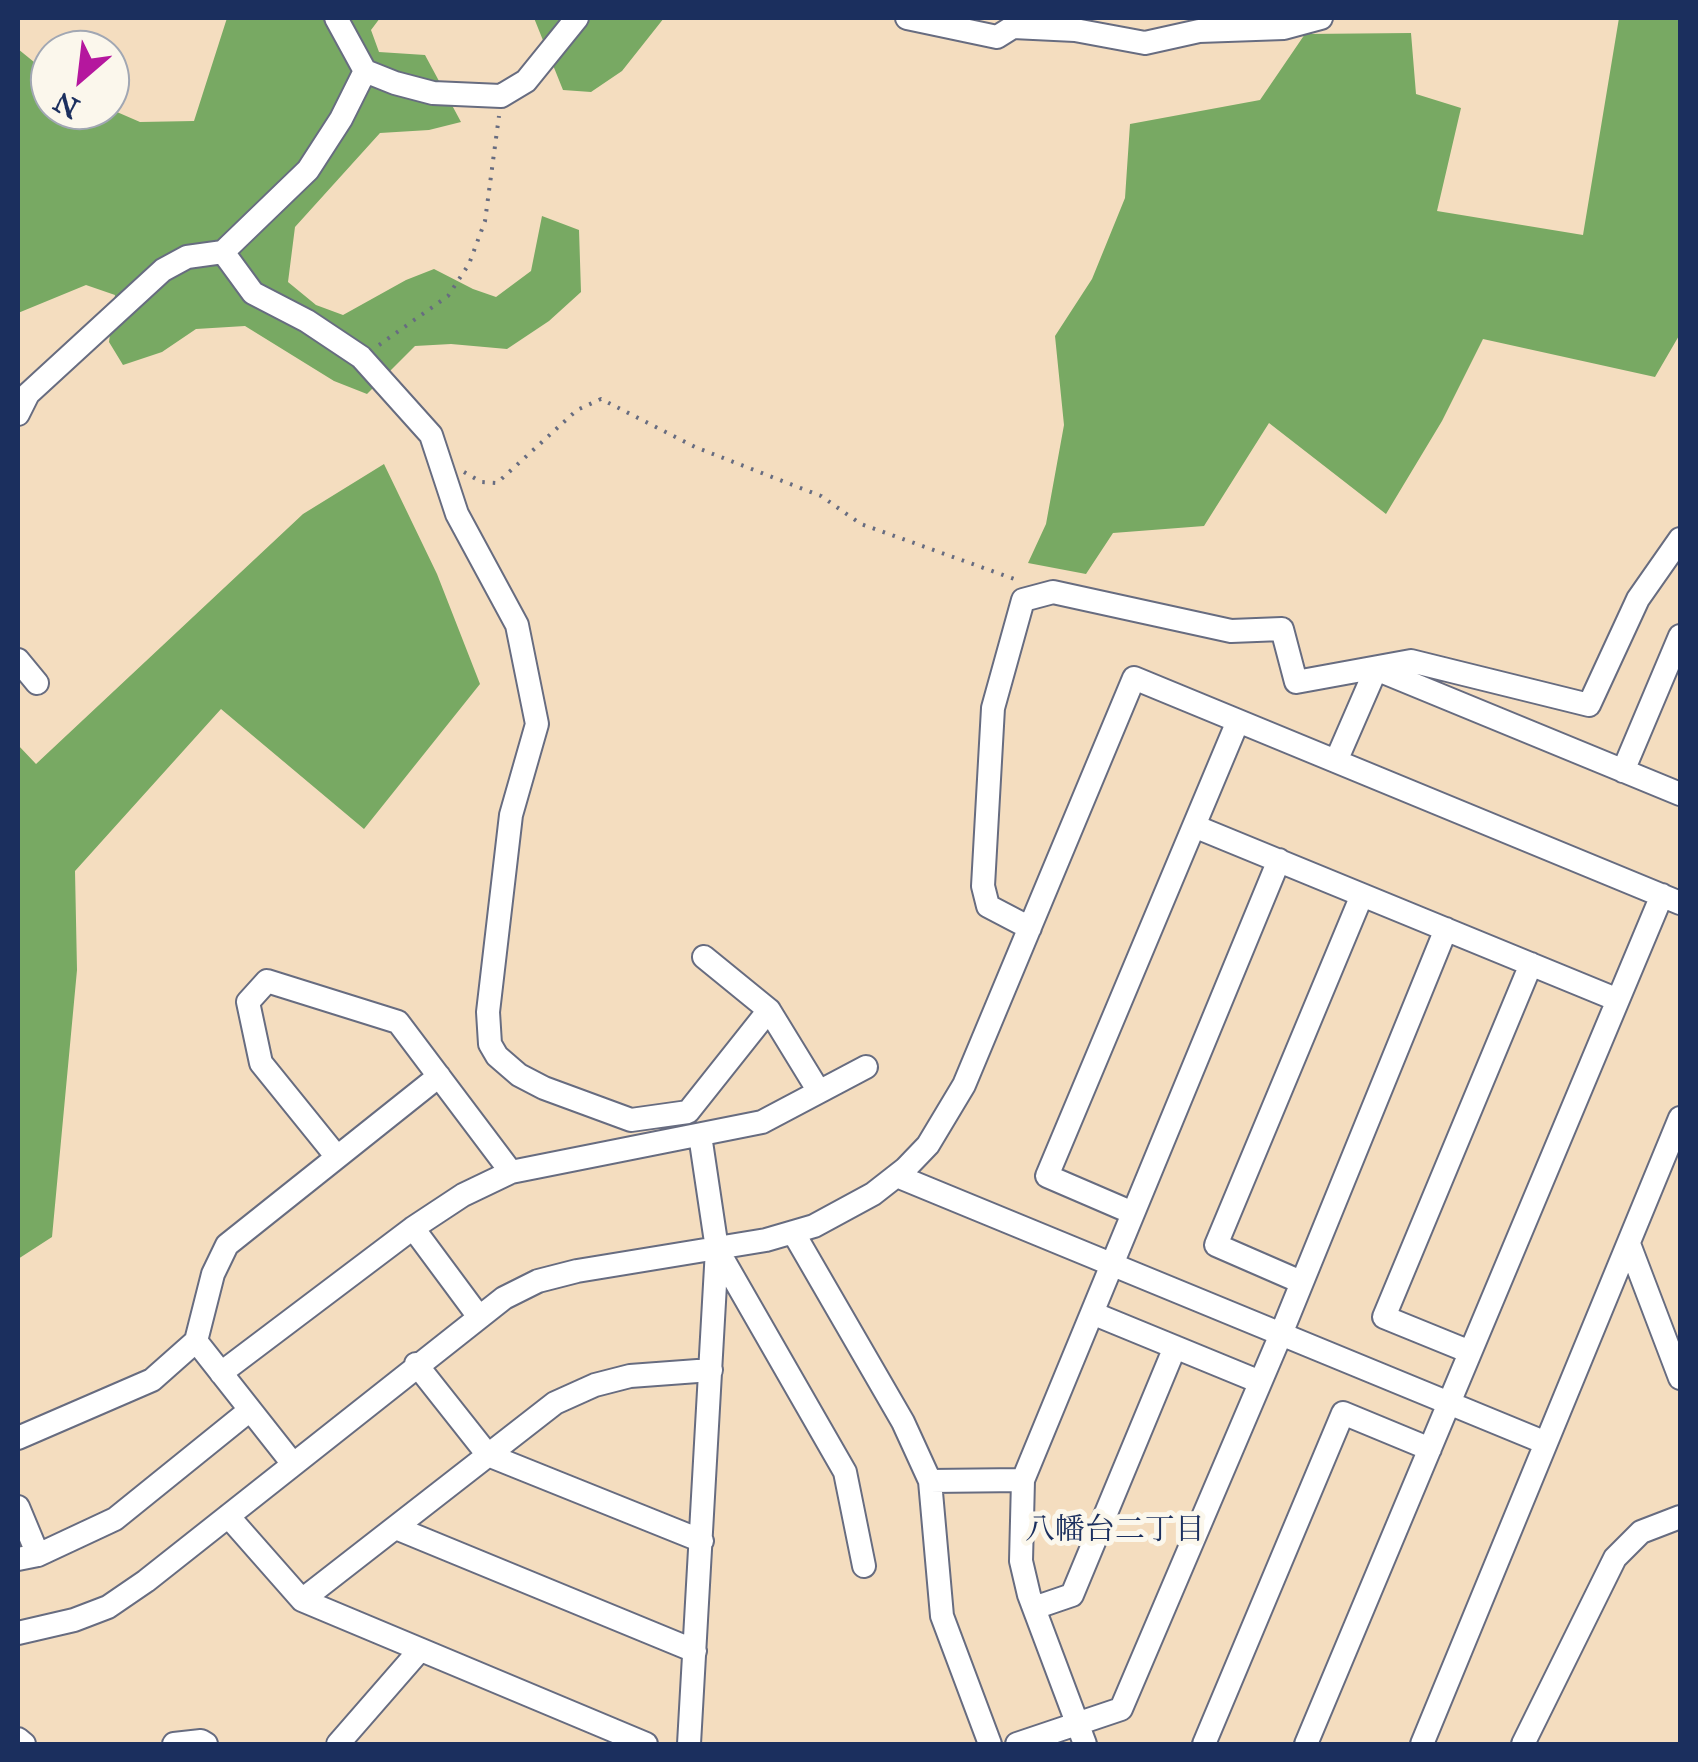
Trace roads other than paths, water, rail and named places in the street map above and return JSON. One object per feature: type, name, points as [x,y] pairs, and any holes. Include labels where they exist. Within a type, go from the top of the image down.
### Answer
[{"type":"street","points":[[336,18],[365,71],[394,84],[432,93],[501,96],[526,81],[578,18]]},
{"type":"street","points":[[907,18],[997,36],[1013,28],[1075,30],[1145,44],[1199,31],[1284,28],[1322,18]]},
{"type":"street","points":[[18,414],[28,394],[163,270],[187,257],[223,252],[308,170],[365,71]]},
{"type":"street","points":[[223,252],[253,293],[307,321],[361,357],[432,435],[457,514],[517,625],[536,724],[511,815],[488,1012],[490,1044],[497,1056],[519,1075],[544,1088],[631,1120],[688,1112],[769,1010]]},
{"type":"street","points":[[1030,928],[988,906],[982,886],[993,708],[1023,600],[1053,592],[1232,631],[1282,629],[1296,682],[1412,661],[1589,705],[1638,600],[1680,539]]},
{"type":"street","points":[[1623,770],[1671,683],[1680,636]]},
{"type":"street","points":[[18,660],[37,683]]},
{"type":"street","points":[[1336,761],[1376,669]]},
{"type":"street","points":[[1376,669],[1680,794]]},
{"type":"street","points":[[18,1632],[74,1620],[108,1607],[146,1581],[504,1298],[538,1281],[576,1271],[716,1249],[814,1226],[897,1176],[928,1145],[964,1085],[1134,678],[1671,899],[1618,1000],[1310,1743]]},
{"type":"street","points":[[1133,1213],[1048,1176],[1238,721]]},
{"type":"street","points":[[1194,826],[1618,1000]]},
{"type":"street","points":[[1081,1734],[1034,1608],[1021,1561],[1023,1480],[1278,860]]},
{"type":"street","points":[[1302,1282],[1216,1245],[1362,895]]},
{"type":"street","points":[[1017,1744],[1081,1734],[1121,1709],[1281,1334],[1446,929]]},
{"type":"street","points":[[704,957],[769,1010],[818,1090]]},
{"type":"street","points":[[1470,1352],[1384,1316],[1531,964]]},
{"type":"street","points":[[338,1157],[261,1063],[248,1002],[266,981],[398,1022],[511,1172]]},
{"type":"street","points":[[221,1372],[413,1228],[464,1195],[511,1172],[762,1122],[866,1067]]},
{"type":"street","points":[[18,1438],[152,1380],[196,1341],[214,1274],[227,1246],[439,1076]]},
{"type":"street","points":[[1422,1744],[1629,1244],[1670,1175],[1680,1118]]},
{"type":"street","points":[[689,1744],[716,1249],[700,1136]]},
{"type":"street","points":[[897,1176],[1546,1443]]},
{"type":"street","points":[[413,1228],[480,1316]]},
{"type":"street","points":[[793,1232],[903,1422],[930,1481],[942,1616],[990,1744]]},
{"type":"street","points":[[1629,1244],[1680,1378]]},
{"type":"street","points":[[716,1249],[846,1472],[864,1566]]},
{"type":"street","points":[[1092,1312],[1260,1382]]},
{"type":"street","points":[[196,1341],[293,1464]]},
{"type":"street","points":[[1034,1608],[1072,1595],[1175,1347]]},
{"type":"street","points":[[416,1364],[488,1456],[702,1541]]},
{"type":"street","points":[[302,1600],[555,1403],[630,1376],[712,1370]]},
{"type":"street","points":[[18,1507],[28,1557],[115,1519],[250,1410]]},
{"type":"street","points":[[1204,1744],[1343,1413],[1430,1449]]},
{"type":"street","points":[[930,1481],[1023,1480]]},
{"type":"street","points":[[228,1516],[302,1600],[646,1744]]},
{"type":"street","points":[[1522,1744],[1614,1558],[1641,1532],[1680,1516]]},
{"type":"street","points":[[396,1528],[695,1651]]},
{"type":"street","points":[[342,1740],[418,1651]]},
{"type":"street","points":[[18,1739],[24,1744]]},
{"type":"street","points":[[342,1740],[370,1744]]},
{"type":"street","points":[[174,1744],[206,1744]]},
{"type":"district","name":"八幡台二丁目","points":[[1115,1532]]}]
